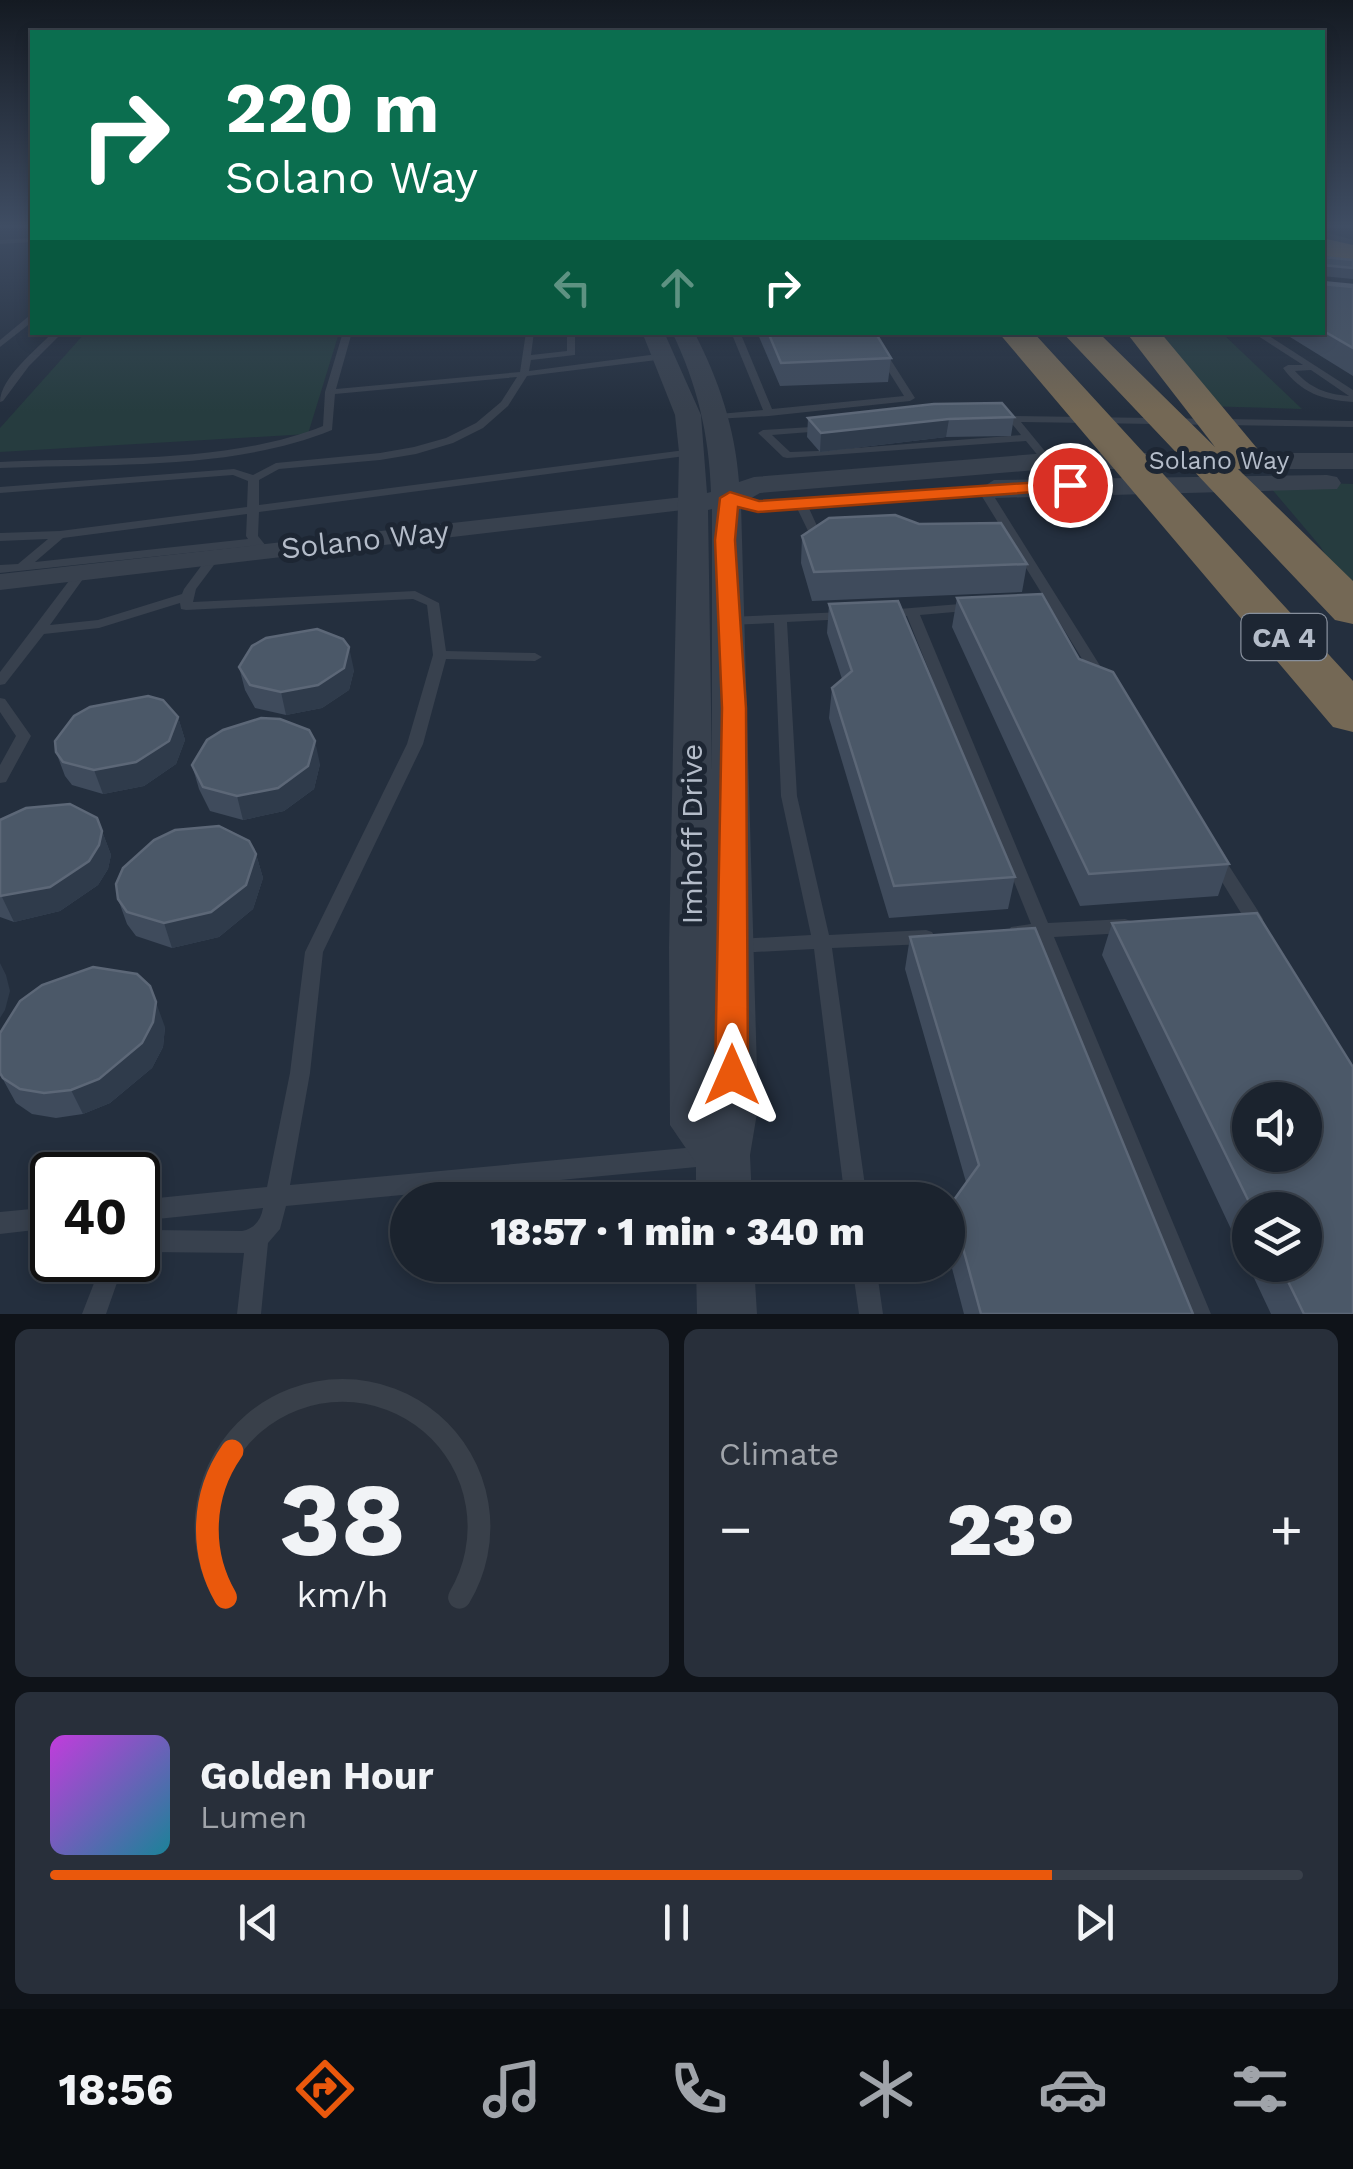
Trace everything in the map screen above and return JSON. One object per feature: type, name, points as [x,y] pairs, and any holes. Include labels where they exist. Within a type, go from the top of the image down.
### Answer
[{"type":"highway","points":[[977,335],[1042,405]]},
{"type":"highway","points":[[1015,335],[1042,405]]},
{"type":"highway","name":"CA 4","points":[[1081,335],[1141,398],[1270,509],[1353,609]]},
{"type":"highway","points":[[1144,335],[1195,399],[1270,509],[1320,546],[1353,600]]},
{"type":"highway","name":"CA 4","points":[[1042,405],[1216,560],[1353,715]]},
{"type":"street","points":[[655,335],[688,415],[692,452],[711,500]]},
{"type":"street","points":[[685,335],[719,417],[725,448],[711,500]]},
{"type":"street","points":[[725,448],[744,460],[804,471],[953,462],[983,478]]},
{"type":"street","name":"Solano Way","points":[[8,575],[82,572],[214,557],[260,547],[711,500],[758,506],[802,504],[983,478],[1048,461],[1353,461]]},
{"type":"street","name":"Solano Way","points":[[711,500],[754,485],[983,478],[1353,484]]},
{"type":"street","name":"Imhoff Drive","points":[[711,500],[725,540],[734,708],[697,1125],[723,1177]]},
{"type":"street","name":"Imhoff Drive","points":[[711,500],[712,946]]},
{"type":"street","points":[[726,1282],[727,1314]]},
{"type":"lane","points":[[0,344],[30,320]]},
{"type":"lane","points":[[0,399],[26,364],[56,335]]},
{"type":"lane","points":[[0,465],[304,442],[328,428],[330,392],[347,335]]},
{"type":"lane","points":[[0,490],[234,472],[254,479],[276,466],[439,448],[480,424],[517,389],[524,374],[530,335]]},
{"type":"lane","points":[[526,358],[572,352],[570,335]]},
{"type":"lane","points":[[736,335],[769,413]]},
{"type":"lane","points":[[719,417],[910,398],[870,335]]},
{"type":"lane","points":[[1261,335],[1353,396]]},
{"type":"lane","points":[[330,392],[666,356]]},
{"type":"lane","points":[[1313,367],[1288,368],[1298,384],[1326,398],[1353,396]]},
{"type":"lane","points":[[1028,438],[1042,405]]},
{"type":"lane","points":[[996,417],[1042,405],[1353,424]]},
{"type":"lane","points":[[841,427],[763,433],[787,455],[1028,438]]},
{"type":"lane","points":[[1028,438],[1048,461]]},
{"type":"lane","points":[[0,537],[60,535],[250,513],[692,452]]},
{"type":"lane","points":[[131,479],[149,456]]},
{"type":"lane","points":[[983,478],[1044,603],[1116,702]]},
{"type":"lane","points":[[8,575],[260,547],[252,536],[254,479]]},
{"type":"lane","points":[[802,504],[814,532],[852,530]]},
{"type":"lane","points":[[985,525],[1004,524]]},
{"type":"lane","points":[[8,575],[60,535]]},
{"type":"lane","points":[[214,557],[186,606],[415,595],[434,603],[440,655],[415,744],[314,952],[278,1197],[272,1221],[257,1239],[249,1314]]},
{"type":"lane","points":[[0,681],[82,572]]},
{"type":"lane","points":[[40,630],[99,624],[189,596]]},
{"type":"lane","points":[[983,607],[903,612],[1200,1314]]},
{"type":"lane","points":[[728,621],[856,615]]},
{"type":"lane","points":[[780,620],[789,796],[822,943],[854,1182]]},
{"type":"lane","points":[[440,655],[535,657]]},
{"type":"lane","points":[[0,702],[24,736],[0,778]]},
{"type":"lane","points":[[1201,836],[1259,928],[1215,921]]},
{"type":"lane","points":[[1001,933],[1138,925]]},
{"type":"lane","points":[[712,946],[941,936]]},
{"type":"lane","points":[[160,1208],[278,1197],[723,1177]]},
{"type":"lane","points":[[0,1223],[30,1220]]},
{"type":"lane","points":[[160,1244],[257,1239]]},
{"type":"lane","points":[[94,1314],[106,1282]]},
{"type":"lane","points":[[866,1282],[871,1314]]},
{"type":"green space","points":[[83,335],[338,335],[308,434],[0,452],[0,428]]},
{"type":"green space","points":[[1144,335],[1224,335],[1302,409],[1201,406]]},
{"type":"green space","points":[[1265,481],[1353,484],[1353,599],[1320,546]]},
{"type":"building","points":[[1325,288],[1353,288],[1353,348],[1325,332]]},
{"type":"building","points":[[769,335],[877,335],[891,358],[781,363]]},
{"type":"building","points":[[1002,403],[1014,417],[949,419],[821,433],[808,418],[934,404]]},
{"type":"building","points":[[895,515],[919,524],[1001,523],[1027,564],[814,572],[802,536],[829,518]]},
{"type":"building","points":[[1042,594],[1079,659],[1113,672],[1229,864],[1089,874],[957,598]]},
{"type":"building","points":[[898,601],[1015,877],[894,886],[832,688],[852,671],[829,604]]},
{"type":"building","points":[[317,629],[343,639],[349,647],[344,668],[318,685],[281,692],[250,685],[239,667],[252,646],[266,638]]},
{"type":"building","points":[[148,696],[163,700],[178,717],[169,741],[136,762],[94,770],[63,762],[56,752],[55,741],[74,716],[90,707]]},
{"type":"building","points":[[261,718],[280,719],[309,730],[315,741],[308,766],[278,788],[237,796],[203,787],[192,765],[207,740],[223,730]]},
{"type":"building","points":[[70,804],[97,818],[102,831],[89,861],[50,887],[0,896],[0,820],[26,808]]},
{"type":"building","points":[[219,826],[249,841],[256,854],[246,885],[211,912],[164,923],[127,912],[118,899],[116,884],[123,868],[154,840],[175,830]]},
{"type":"building","points":[[1257,913],[1353,1067],[1353,1314],[1304,1314],[1288,1282],[1322,1282],[1322,1192],[1244,1192],[1234,1172],[1322,1172],[1322,1082],[1232,1082],[1232,1167],[1112,923]]},
{"type":"building","points":[[1035,928],[1193,1314],[981,1314],[965,1255],[965,1184],[979,1165],[910,937]]},
{"type":"building","points":[[93,967],[137,974],[150,986],[156,1002],[153,1022],[142,1043],[99,1079],[71,1090],[44,1093],[20,1089],[3,1078],[0,1033],[20,1001],[42,985]]},
{"type":"route","points":[[732,1075],[734,708],[725,540],[730,498],[758,506],[1070,485]]}]
